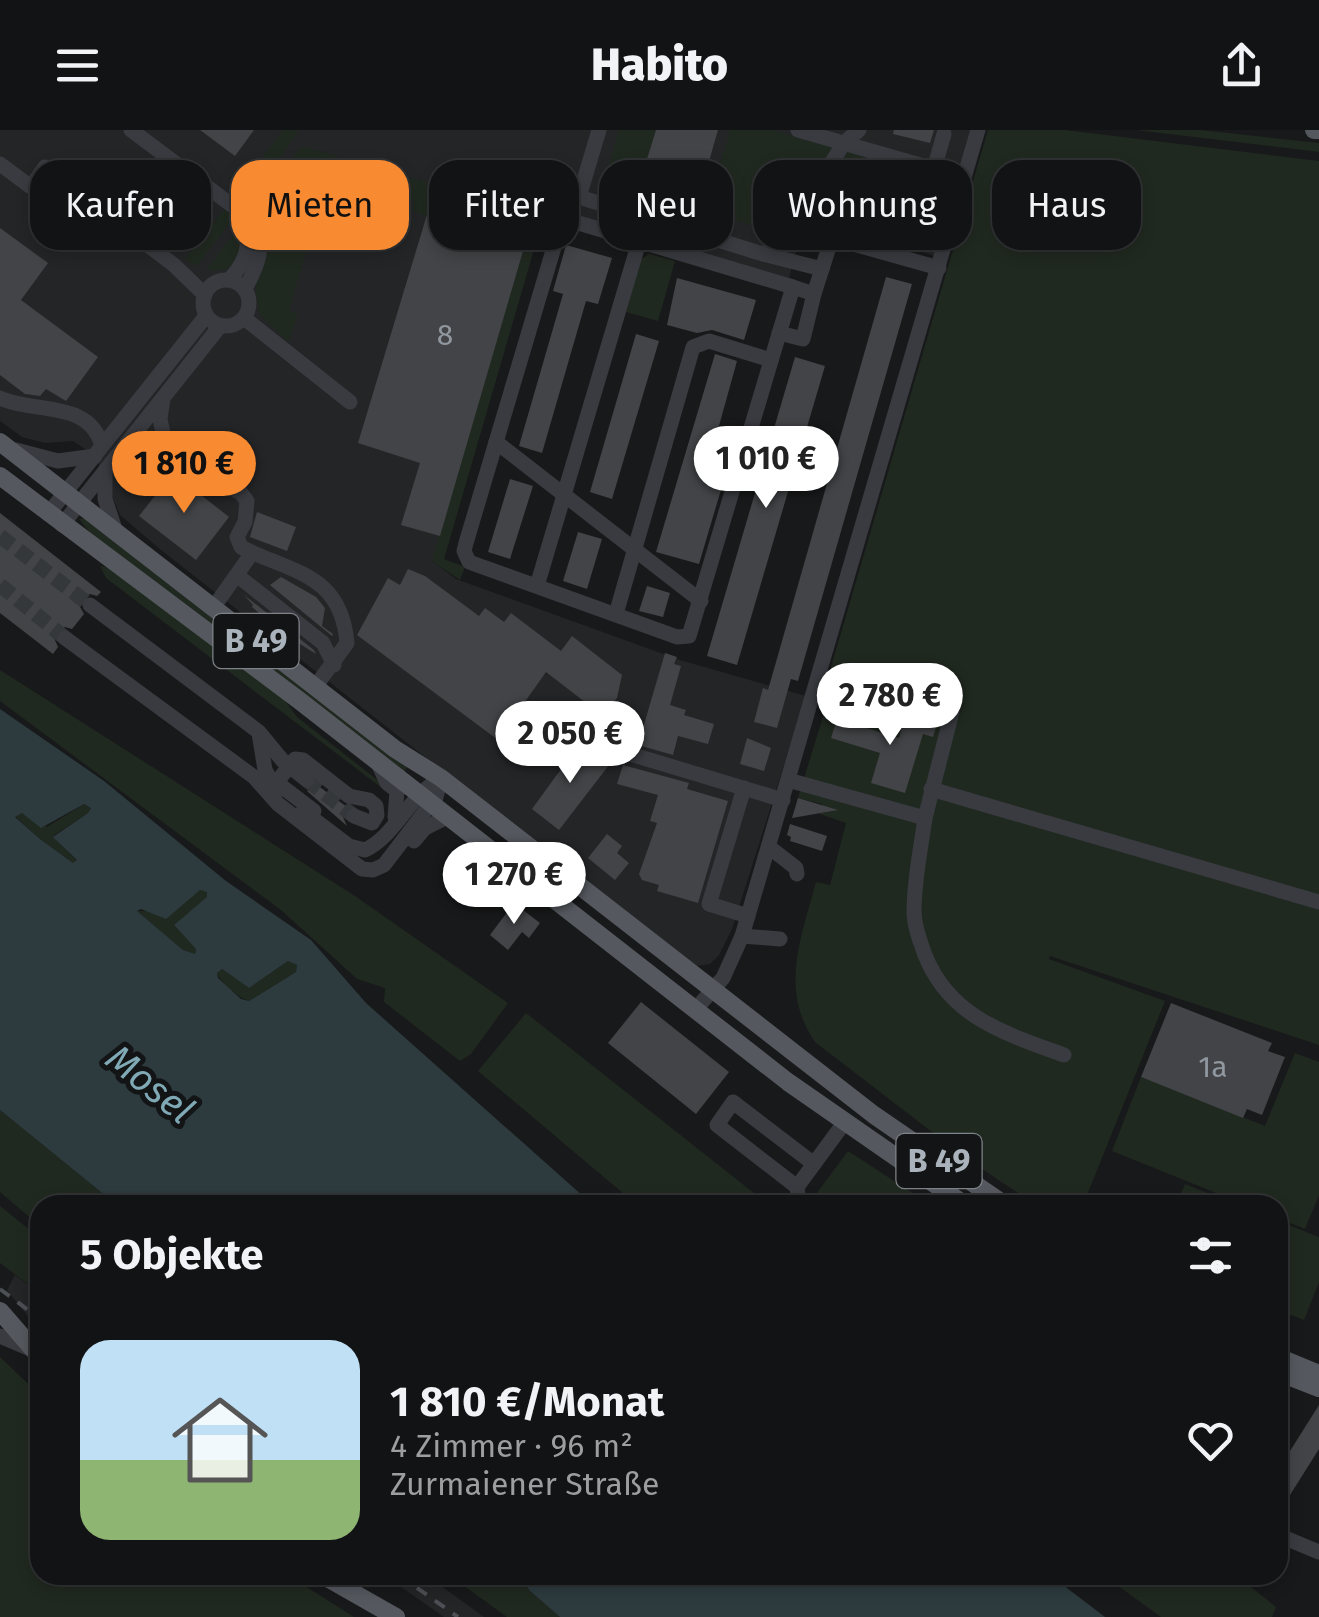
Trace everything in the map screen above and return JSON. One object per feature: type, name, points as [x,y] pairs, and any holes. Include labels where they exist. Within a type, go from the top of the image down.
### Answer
[{"type":"main road","name":"B 49","points":[[3,444],[874,1115],[990,1195]]},
{"type":"main road","name":"B 49","points":[[0,476],[174,604],[763,1062],[946,1195]]},
{"type":"main road","points":[[763,1062],[780,1041]]},
{"type":"main road","points":[[0,1312],[30,1345]]},
{"type":"main road","points":[[1288,1361],[1319,1374]]},
{"type":"main road","points":[[1288,1376],[1319,1388]]},
{"type":"main road","points":[[340,1585],[396,1617]]},
{"type":"street","points":[[131,130],[231,204]]},
{"type":"street","points":[[599,130],[578,197],[822,269]]},
{"type":"street","points":[[798,130],[934,168],[944,134]]},
{"type":"street","points":[[763,254],[780,244],[844,143],[859,130]]},
{"type":"street","points":[[695,1010],[723,978],[742,936],[978,130]]},
{"type":"street","points":[[0,164],[31,187],[45,167],[174,264],[198,272],[216,286],[245,288]]},
{"type":"street","points":[[599,230],[564,223],[556,236],[466,543],[466,557],[474,564],[678,637],[688,636],[701,601],[793,287]]},
{"type":"street","points":[[779,333],[803,340],[822,269],[831,244],[838,240],[939,268]]},
{"type":"street","points":[[72,499],[104,473],[163,400],[213,321],[216,286],[246,259],[248,250]]},
{"type":"street","points":[[213,321],[234,325],[244,318],[250,303],[245,288],[257,266],[260,250]]},
{"type":"street","points":[[537,586],[637,250]]},
{"type":"street","points":[[666,250],[814,294]]},
{"type":"street","points":[[244,318],[350,402]]},
{"type":"street","points":[[55,520],[72,499],[99,451],[213,321]]},
{"type":"street","points":[[616,614],[693,346],[709,341],[771,360]]},
{"type":"street","points":[[0,398],[15,405],[77,414],[100,436],[99,451]]},
{"type":"street","points":[[163,400],[160,419],[165,442],[205,474],[241,493],[248,510],[237,543],[252,553],[302,572],[338,602],[347,643],[315,687]]},
{"type":"street","points":[[120,454],[143,444],[165,442]]},
{"type":"street","points":[[496,442],[701,601]]},
{"type":"street","points":[[3,444],[45,460],[99,451]]},
{"type":"street","points":[[104,473],[105,499],[117,534]]},
{"type":"street","points":[[213,608],[252,553]]},
{"type":"street","points":[[238,576],[322,643],[334,664]]},
{"type":"street","points":[[90,606],[259,732],[306,780]]},
{"type":"street","points":[[65,638],[254,777],[278,804],[358,866],[367,870],[389,866],[424,828],[447,818]]},
{"type":"street","points":[[952,712],[925,818],[914,915],[920,944],[937,978],[976,1020],[1064,1055]]},
{"type":"street","points":[[582,730],[620,751],[783,800]]},
{"type":"street","points":[[259,732],[264,770],[275,790],[354,849],[371,848],[424,799]]},
{"type":"street","points":[[354,816],[372,823],[377,815],[376,806],[366,798],[350,796],[303,760],[295,758],[288,765],[280,778],[282,788],[340,830],[354,849]]},
{"type":"street","points":[[378,763],[387,783],[398,791],[392,827]]},
{"type":"street","points":[[381,867],[441,778]]},
{"type":"street","points":[[788,780],[925,818]]},
{"type":"street","points":[[744,788],[709,904],[748,916]]},
{"type":"street","points":[[932,788],[1319,902]]},
{"type":"street","points":[[769,847],[796,868],[796,874]]},
{"type":"street","points":[[742,936],[780,938]]},
{"type":"street","points":[[797,1187],[717,1125],[734,1102],[814,1164]]},
{"type":"street","points":[[798,1195],[797,1187],[844,1123]]},
{"type":"street","points":[[0,1336],[30,1350]]},
{"type":"street","points":[[1288,1539],[1319,1552]]},
{"type":"shaded area","points":[[0,130],[978,130],[970,160],[753,160],[753,250],[797,250],[789,278],[690,250],[733,250],[733,160],[599,160],[599,224],[579,219],[579,160],[429,160],[429,250],[528,250],[435,563],[456,579],[680,660],[806,696],[732,929],[710,964],[697,966],[642,927],[161,550],[120,515],[95,456],[73,441],[45,443],[22,437],[0,421]]},
{"type":"shaded area","points":[[283,130],[299,130],[279,160],[260,160]]},
{"type":"shaded area","points":[[619,130],[656,130],[647,160],[611,160]]},
{"type":"shaded area","points":[[725,130],[771,130],[835,148],[828,160],[753,160],[753,225],[733,219],[733,160],[721,160],[730,132]]},
{"type":"shaded area","points":[[988,130],[1065,130],[1319,161],[1319,1045],[1050,956],[1049,959],[1165,1001],[1087,1195],[1021,1195],[967,1159],[815,1042],[798,1003],[796,964],[816,882],[830,885],[846,823],[820,814],[822,804],[798,798],[828,700],[822,698],[953,250],[972,250],[972,185]]},
{"type":"shaded area","points":[[1136,130],[1200,130],[1319,143],[1319,152]]},
{"type":"shaded area","points":[[305,147],[350,160],[291,160]]},
{"type":"shaded area","points":[[845,149],[882,160],[838,160]]},
{"type":"shaded area","points":[[409,177],[429,183],[427,216],[413,211],[415,202],[409,200]]},
{"type":"shaded area","points":[[225,208],[231,213],[231,221],[211,248],[211,226]]},
{"type":"shaded area","points":[[231,238],[231,250],[239,250],[236,259],[225,269],[206,270]]},
{"type":"shaded area","points":[[192,250],[209,250],[197,266],[185,259]]},
{"type":"shaded area","points":[[256,250],[307,250],[289,310],[298,314],[288,342],[260,315],[255,279]]},
{"type":"shaded area","points":[[523,250],[534,250],[444,559],[465,567],[460,580],[432,561]]},
{"type":"shaded area","points":[[915,250],[944,250],[942,258]]},
{"type":"shaded area","points":[[649,254],[675,261],[658,321],[626,312],[640,260]]},
{"type":"shaded area","points":[[85,518],[407,767],[404,773],[197,612],[95,539],[79,519]]},
{"type":"shaded area","points":[[100,566],[110,568],[284,699],[297,717],[389,789],[391,795],[106,578]]},
{"type":"shaded area","points":[[0,670],[355,896],[508,1003],[471,1054],[460,1061],[384,1002],[385,988],[357,979],[281,910],[0,701]]},
{"type":"shaded area","points":[[84,804],[91,808],[88,813],[53,836],[77,861],[73,863],[15,816],[22,813],[47,827]]},
{"type":"shaded area","points":[[200,890],[208,892],[208,897],[174,925],[196,949],[195,954],[183,950],[137,911],[147,911]]},
{"type":"shaded area","points":[[288,961],[297,965],[296,972],[249,1001],[230,989],[217,973],[222,969],[249,988]]},
{"type":"shaded area","points":[[526,1013],[756,1195],[625,1195],[478,1071]]},
{"type":"shaded area","points":[[1295,1053],[1319,1062],[1319,1195],[1305,1229],[1288,1222],[1288,1195],[1221,1195],[1112,1151],[1141,1077],[1265,1126]]},
{"type":"shaded area","points":[[0,1110],[105,1195],[30,1195],[30,1218],[0,1192]]},
{"type":"shaded area","points":[[848,1151],[916,1195],[815,1195]]},
{"type":"shaded area","points":[[1185,1184],[1212,1195],[1180,1195]]},
{"type":"shaded area","points":[[0,1206],[30,1230],[30,1286],[0,1263]]},
{"type":"shaded area","points":[[1288,1225],[1319,1237],[1319,1282],[1304,1320],[1288,1314]]},
{"type":"shaded area","points":[[15,1275],[30,1286],[30,1319],[7,1290]]},
{"type":"shaded area","points":[[0,1357],[30,1386],[30,1585],[304,1585],[354,1617],[0,1617]]},
{"type":"shaded area","points":[[398,1585],[440,1585],[484,1617],[444,1617]]},
{"type":"shaded area","points":[[463,1585],[526,1585],[560,1617],[507,1617]]},
{"type":"shaded area","points":[[1117,1585],[1248,1585],[1276,1607],[1272,1617],[1161,1617]]},
{"type":"water","name":"Mosel","points":[[0,709],[104,781],[226,881],[311,940],[366,1003],[582,1195],[105,1195],[0,1110]],"holes":[[[84,804],[91,808],[53,837],[77,860],[73,863],[15,817],[22,813],[41,828]],[[200,890],[207,892],[207,897],[174,925],[196,949],[195,954],[183,950],[137,911],[166,919]],[[288,961],[297,965],[296,972],[249,1001],[241,999],[218,978],[222,969],[249,988]]]},
{"type":"water","points":[[526,1585],[1063,1585],[1105,1617],[560,1617]]},
{"type":"building","points":[[200,130],[254,130],[235,156]]},
{"type":"building","points":[[656,130],[718,130],[709,160],[647,160]]},
{"type":"building","points":[[894,130],[934,130],[930,143],[893,134]]},
{"type":"building","points":[[429,208],[429,250],[523,250],[440,536],[401,525],[420,463],[358,443]]},
{"type":"building","points":[[0,228],[48,263],[21,300],[98,357],[66,401],[46,389],[40,396],[25,394],[0,375]]},
{"type":"building","points":[[579,249],[612,258],[598,304],[586,301],[542,453],[519,446],[563,294],[553,291],[565,250]]},
{"type":"building","points":[[886,277],[912,284],[798,681],[791,679],[777,728],[754,722],[763,688],[768,690]]},
{"type":"building","points":[[677,278],[756,300],[744,340],[712,330],[697,333],[667,325]]},
{"type":"building","points":[[636,334],[659,341],[612,499],[590,492]]},
{"type":"building","points":[[715,354],[737,361],[717,433],[736,439],[699,564],[656,552]]},
{"type":"building","points":[[795,357],[825,366],[737,665],[707,656]]},
{"type":"building","points":[[173,473],[229,517],[196,560],[139,516]]},
{"type":"building","points":[[510,479],[533,486],[510,559],[488,552]]},
{"type":"building","points":[[257,512],[296,527],[287,551],[250,537]]},
{"type":"building","points":[[0,513],[101,592],[82,598],[79,605],[84,614],[72,629],[57,631],[54,638],[58,647],[53,654],[0,613]]},
{"type":"building","points":[[578,532],[602,539],[587,589],[563,581]]},
{"type":"building","points":[[408,569],[425,576],[479,616],[485,608],[504,622],[511,613],[561,651],[572,636],[622,675],[617,698],[603,716],[546,672],[498,740],[357,635],[388,578],[400,585]]},
{"type":"building","points":[[259,576],[270,585],[281,577],[316,597],[325,608],[322,626],[332,636]]},
{"type":"building","points":[[647,586],[670,593],[663,617],[639,611]]},
{"type":"building","points":[[244,595],[314,650],[316,654],[271,626]]},
{"type":"building","points":[[665,653],[677,657],[674,664],[681,666],[670,705],[686,710],[684,715],[714,724],[708,744],[678,736],[673,755],[638,745]]},
{"type":"building","points":[[906,712],[938,721],[933,737],[923,734],[905,793],[871,783],[880,753],[831,738],[837,719],[899,738]]},
{"type":"building","points":[[747,738],[771,748],[764,771],[740,764]]},
{"type":"building","points":[[580,743],[609,765],[559,830],[532,809]]},
{"type":"building","points":[[623,765],[689,783],[687,789],[728,801],[698,903],[657,891],[659,885],[642,880],[639,874],[657,823],[650,821],[658,795],[617,784]]},
{"type":"building","points":[[317,785],[347,807],[343,817],[347,826],[307,791]]},
{"type":"building","points":[[798,798],[838,810],[792,818]]},
{"type":"building","points":[[790,824],[827,836],[822,851],[790,841]]},
{"type":"building","points":[[607,834],[622,846],[617,853],[629,863],[615,880],[588,858]]},
{"type":"building","points":[[514,903],[540,923],[529,938],[522,932],[508,950],[490,935]]},
{"type":"building","points":[[641,1002],[729,1072],[696,1114],[608,1043]]},
{"type":"building","points":[[1171,1003],[1272,1043],[1268,1051],[1285,1057],[1262,1115],[1247,1109],[1243,1118],[1141,1077]]},
{"type":"building","points":[[1319,1405],[1319,1449],[1288,1498],[1288,1454]]},
{"type":"tunnel","points":[[0,536],[90,605]]},
{"type":"tunnel","points":[[0,585],[65,638]]},
{"type":"tunnel","points":[[307,780],[354,816]]},
{"type":"railway","points":[[0,1289],[30,1312]]},
{"type":"railway","points":[[413,1585],[458,1617]]}]
